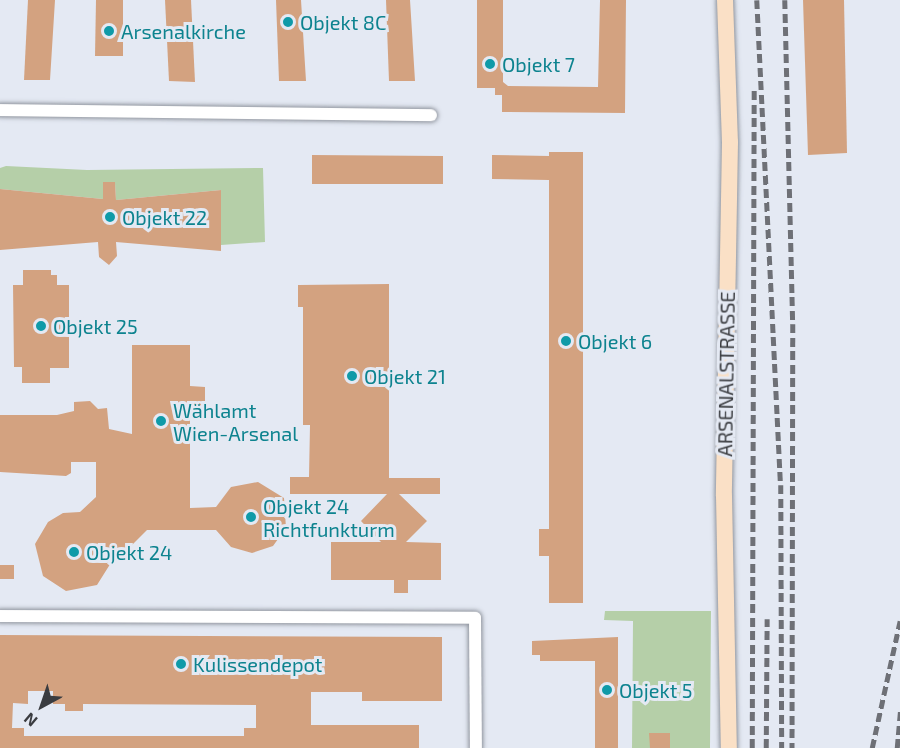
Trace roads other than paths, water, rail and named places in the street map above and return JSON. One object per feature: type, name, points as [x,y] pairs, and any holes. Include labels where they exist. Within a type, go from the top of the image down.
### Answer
[{"type":"main road","name":"ARSENALSTRASSE","points":[[725,0],[730,142],[724,458],[729,748]]},
{"type":"street","points":[[0,111],[431,115]]},
{"type":"street","points":[[0,616],[475,618],[476,748]]},
{"type":"railway","points":[[757,0],[781,485],[782,748]]},
{"type":"railway","points":[[785,0],[793,324],[792,748]]},
{"type":"railway","points":[[752,748],[754,88]]},
{"type":"railway","points":[[766,748],[767,619]]},
{"type":"railway","points":[[872,748],[900,621]]},
{"type":"railway","points":[[897,748],[900,711]]},
{"type":"place","name":"Objekt 8C","points":[[288,22]]},
{"type":"place","name":"Arsenalkirche","points":[[109,31]]},
{"type":"place","name":"Objekt 7","points":[[490,64]]},
{"type":"place","name":"Objekt 22","points":[[110,217]]},
{"type":"place","name":"Objekt 25","points":[[41,326]]},
{"type":"place","name":"Objekt 6","points":[[566,341]]},
{"type":"place","name":"Objekt 21","points":[[352,376]]},
{"type":"place","name":"Wählamt Wien-Arsenal","points":[[161,421]]},
{"type":"place","name":"Objekt 24 Richtfunkturm","points":[[251,517]]},
{"type":"place","name":"Objekt 24","points":[[74,552]]},
{"type":"place","name":"Kulissendepot","points":[[181,664]]},
{"type":"place","name":"Objekt 5","points":[[607,690]]}]
